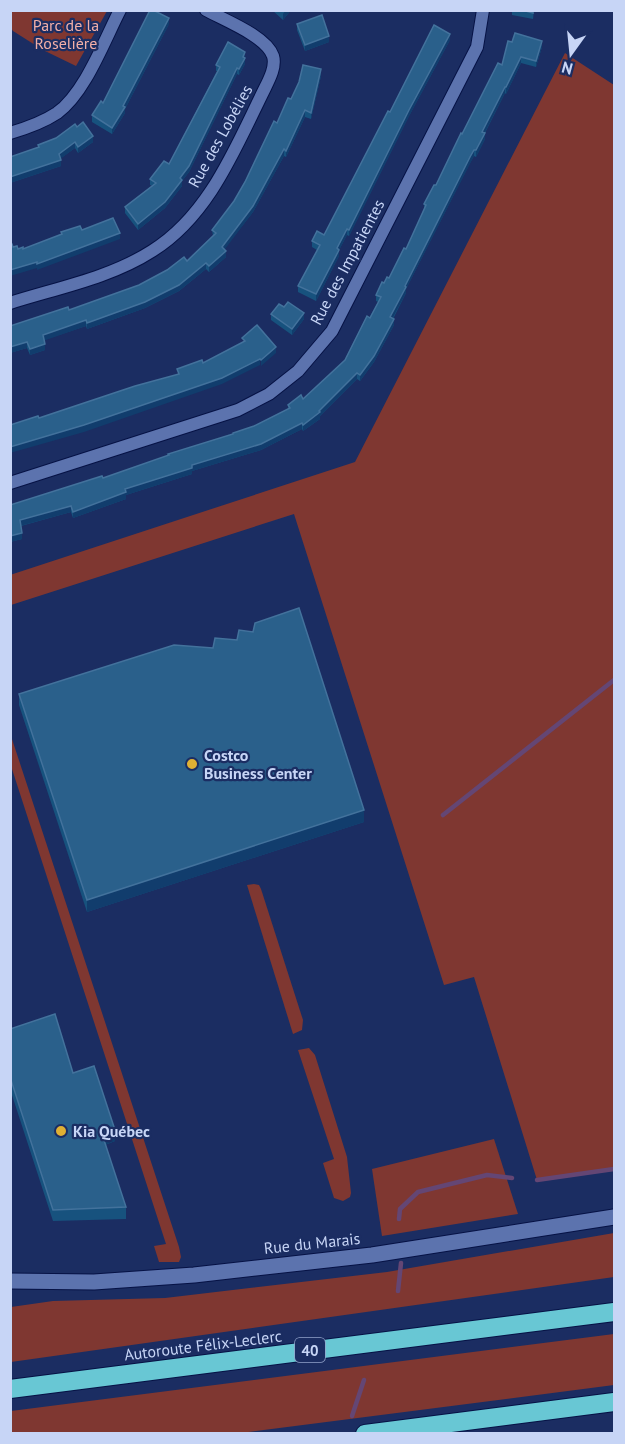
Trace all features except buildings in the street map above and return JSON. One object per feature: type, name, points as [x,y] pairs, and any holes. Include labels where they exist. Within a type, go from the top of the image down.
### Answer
[{"type":"highway","name":"Autoroute Félix-Leclerc","points":[[10,1389],[613,1312]]},
{"type":"highway","points":[[365,1434],[615,1402]]},
{"type":"street","points":[[10,133],[35,126],[59,111],[75,94],[120,10]]},
{"type":"street","name":"Rue des Lobélies","points":[[10,303],[117,269],[153,251],[189,221],[214,188],[265,88],[272,72],[273,57],[266,43],[206,10]]},
{"type":"street","name":"Rue des Impatientes","points":[[10,483],[238,410],[269,394],[298,370],[332,331],[477,47],[483,10]]},
{"type":"street","name":"Rue du Marais","points":[[10,1281],[94,1282],[194,1275],[372,1255],[615,1217]]},
{"type":"green space","name":"Parc de la Roselière","points":[[10,11],[107,11],[76,66],[43,50],[13,31]]},
{"type":"green space","points":[[565,53],[614,85],[614,1169],[537,1180],[474,977],[444,985],[294,514],[11,605],[10,575],[355,462]]},
{"type":"green space","points":[[10,733],[179,1247],[181,1257],[179,1262],[159,1262],[154,1246],[166,1244],[11,766]]},
{"type":"green space","points":[[247,885],[259,885],[261,889],[303,1020],[302,1030],[293,1034]]},
{"type":"green space","points":[[309,1048],[315,1055],[347,1157],[351,1193],[350,1197],[343,1201],[334,1198],[323,1163],[334,1159],[298,1050]]},
{"type":"green space","points":[[494,1139],[518,1214],[382,1236],[372,1169]]},
{"type":"green space","points":[[614,1233],[614,1277],[11,1362],[11,1307],[53,1301],[165,1298],[387,1272]]},
{"type":"green space","points":[[614,1334],[614,1385],[241,1433],[11,1433],[11,1411]]},
{"type":"waterway","points":[[443,815],[614,680]]},
{"type":"waterway","points":[[537,1180],[614,1169]]},
{"type":"waterway","points":[[399,1219],[400,1209],[418,1192],[487,1175],[512,1178]]},
{"type":"waterway","points":[[398,1291],[401,1263]]},
{"type":"waterway","points":[[352,1416],[364,1380]]},
{"type":"place","name":"Costco Business Center","points":[[192,764]]},
{"type":"place","name":"Kia Québec","points":[[61,1131]]}]
